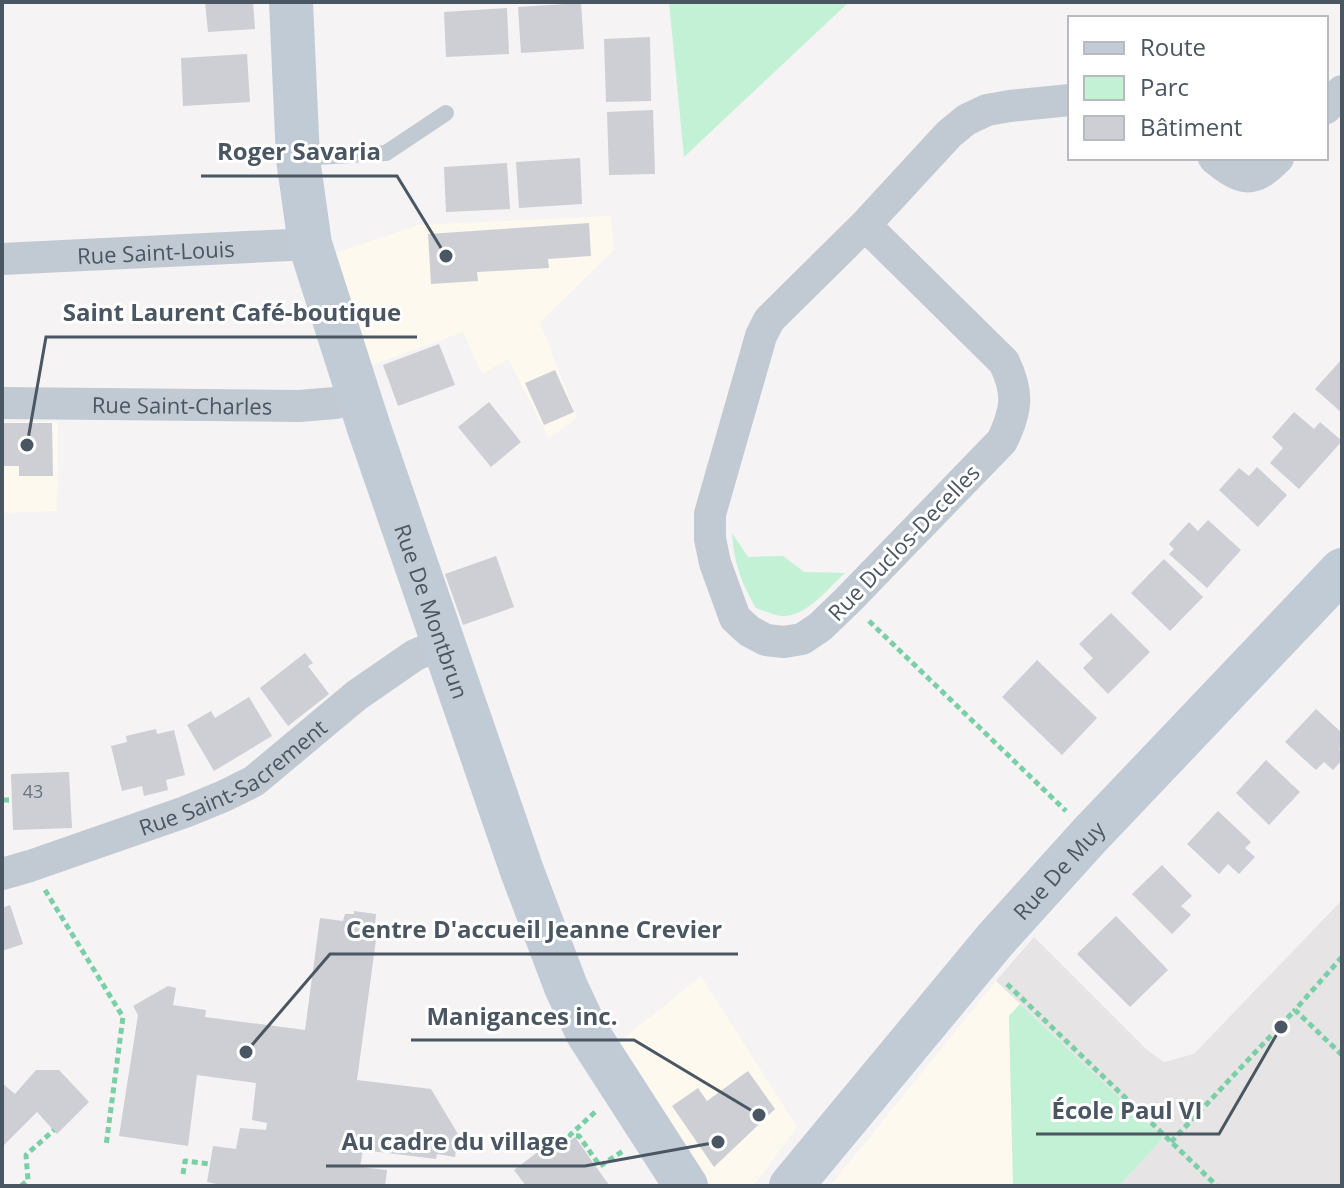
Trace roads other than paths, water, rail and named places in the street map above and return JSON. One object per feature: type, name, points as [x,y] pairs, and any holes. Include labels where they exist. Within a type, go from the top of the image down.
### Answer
[{"type":"street","name":"Rue De Montbrun","points":[[291,2],[298,159],[310,244],[360,396],[522,871],[566,987],[587,1032],[686,1186]]},
{"type":"street","points":[[1328,106],[1342,91]]},
{"type":"street","name":"Rue Duclos-Decelles","points":[[865,225],[1004,362],[1015,394],[1014,410],[1002,441],[820,627],[802,639],[784,642],[766,640],[749,631],[735,618],[715,563],[710,539],[710,514],[761,336],[769,320],[966,120],[987,110],[1068,100]]},
{"type":"street","points":[[1216,160],[1241,177],[1255,176],[1276,160]]},
{"type":"street","name":"Rue Saint-Louis","points":[[2,259],[310,244]]},
{"type":"street","name":"Rue Saint-Charles","points":[[2,403],[321,406],[360,396]]},
{"type":"street","name":"Rue De Muy","points":[[791,1186],[995,940],[1089,836],[1342,571]]},
{"type":"street","name":"Rue Saint-Sacrement","points":[[2,874],[185,812],[254,781],[357,695],[415,655],[444,643]]},
{"type":"lane","points":[[298,159],[386,153],[446,113]]},
{"type":"place","name":"Roger Savaria","points":[[446,256]]},
{"type":"place","name":"Saint Laurent Café-boutique","points":[[27,445]]},
{"type":"place","name":"École Paul VI","points":[[1281,1027]]},
{"type":"place","name":"Centre D'accueil Jeanne Crevier","points":[[246,1052]]},
{"type":"place","name":"Manigances inc.","points":[[759,1115]]},
{"type":"place","name":"Au cadre du village","points":[[718,1142]]}]
